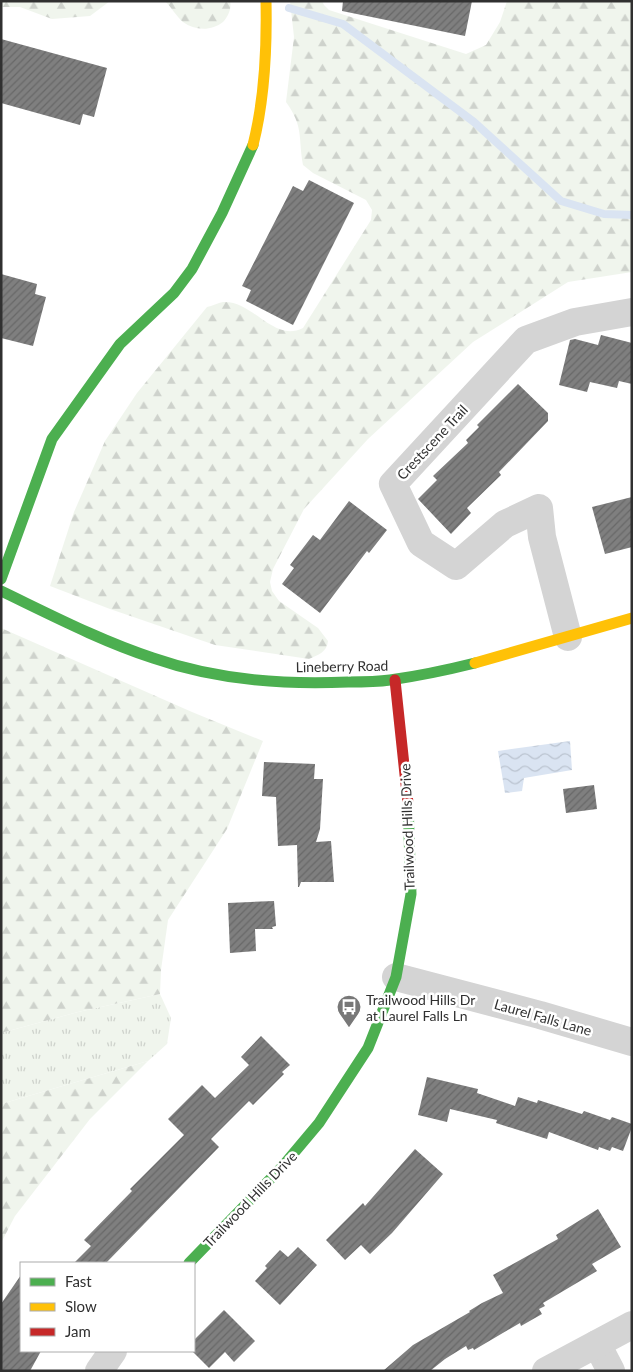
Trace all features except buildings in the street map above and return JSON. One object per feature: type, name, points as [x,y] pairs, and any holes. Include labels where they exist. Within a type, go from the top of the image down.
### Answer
[{"type":"street","points":[[1,579],[52,439],[120,344],[174,293],[192,269],[222,213],[253,144],[258,121],[267,50],[266,1]]},
{"type":"street","name":"Crestscene Trail","points":[[568,637],[542,537],[539,508],[505,524],[456,566],[421,543],[393,484],[526,340],[575,322],[632,312]]},
{"type":"street","name":"Lineberry Road","points":[[1,591],[89,634],[137,653],[178,666],[220,676],[312,684],[395,680],[465,665],[632,618]]},
{"type":"street","name":"Trailwood Hills Drive","points":[[190,1262],[282,1167],[319,1123],[368,1048],[396,977],[411,894],[408,788],[395,680]]},
{"type":"street","name":"Laurel Falls Lane","points":[[396,977],[540,1015],[632,1042]]},
{"type":"street","points":[[546,1371],[632,1324]]},
{"type":"street","points":[[596,1344],[611,1371]]},
{"type":"street","points":[[99,1371],[112,1352]]},
{"type":"green space","points":[[1,1],[110,1],[90,16],[52,19],[20,7],[1,7]]},
{"type":"green space","points":[[165,1],[230,1],[230,7],[223,22],[214,27],[203,29],[183,22]]},
{"type":"green space","points":[[290,1],[322,1],[329,10],[466,54],[486,45],[500,22],[507,1],[632,1],[632,272],[568,282],[473,342],[368,439],[304,509],[273,569],[270,582],[272,591],[279,601],[318,628],[328,641],[324,650],[309,659],[215,645],[50,586],[74,512],[105,441],[137,393],[207,307],[223,302],[234,303],[282,330],[292,331],[303,328],[371,220],[372,210],[366,200],[313,173],[303,165],[296,118],[286,102],[294,37]]},
{"type":"green space","points":[[1,628],[263,741],[227,829],[168,920],[161,970],[160,994],[78,1012],[1,1033]]},
{"type":"green space","points":[[160,994],[171,1018],[167,1044],[148,1061],[1,1104],[1,1033],[78,1012]]},
{"type":"green space","points":[[148,1061],[90,1119],[15,1216],[1,1243],[1,1104]]},
{"type":"water","points":[[570,741],[572,770],[524,778],[522,791],[505,793],[498,751]]},
{"type":"waterway","points":[[289,8],[343,24],[474,122],[561,201],[604,214],[632,215]]},
{"type":"traffic: fast","points":[[1,579],[52,439],[120,344],[174,293],[192,269],[222,213],[253,145]]},
{"type":"traffic: fast","points":[[1,591],[114,644],[177,665],[225,676],[274,682],[374,682],[422,675],[475,663]]},
{"type":"traffic: fast","points":[[190,1262],[282,1167],[319,1123],[368,1048],[396,977],[411,894],[408,803]]},
{"type":"traffic: slow","points":[[253,145],[264,73],[266,1]]},
{"type":"traffic: slow","points":[[475,663],[632,618]]},
{"type":"traffic: jam","points":[[395,680],[408,803]]},
{"type":"place","name":"Trailwood Hills Dr at Laurel Falls Ln","points":[[349,1028]]}]
